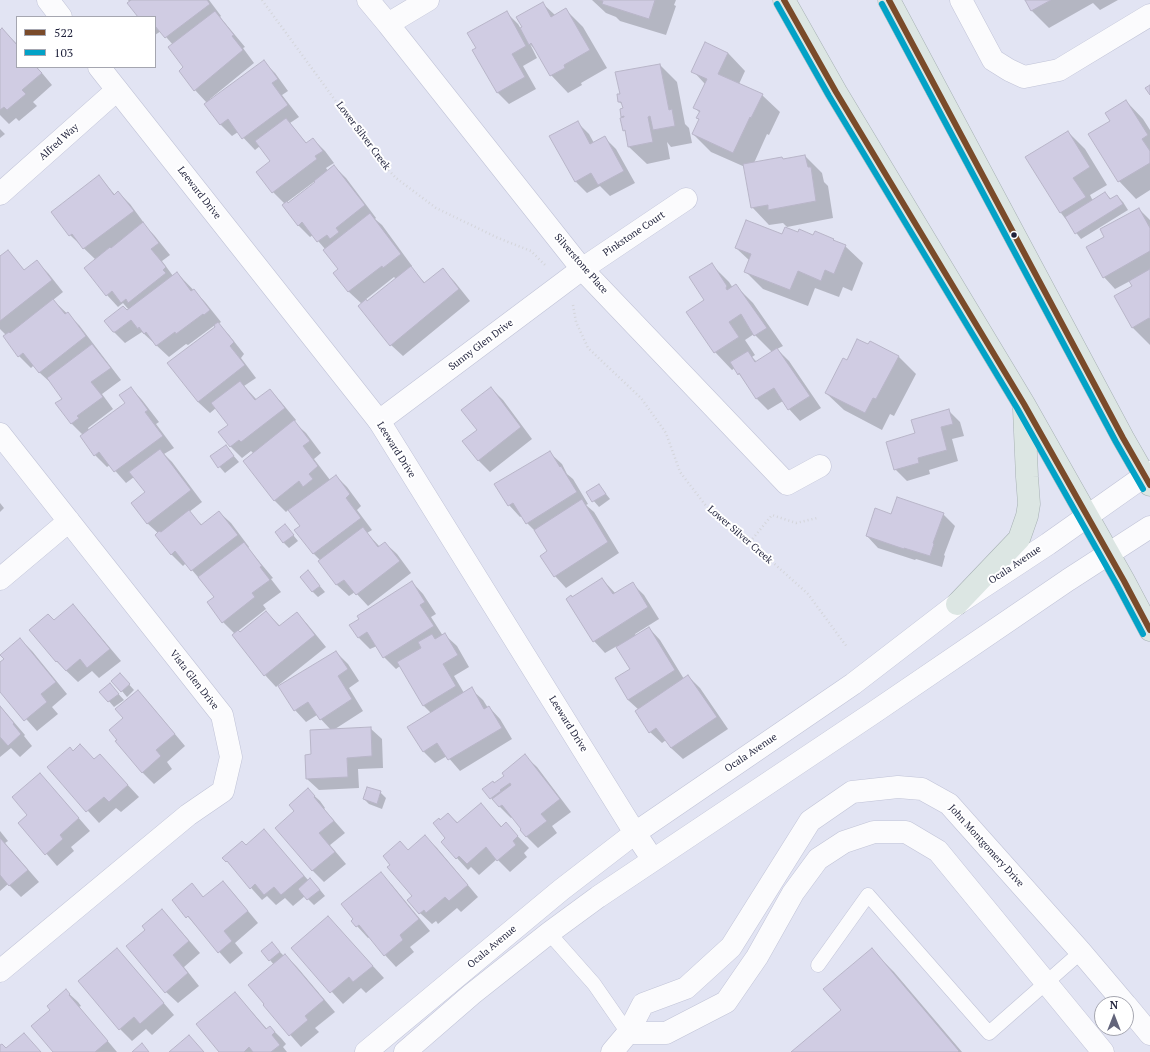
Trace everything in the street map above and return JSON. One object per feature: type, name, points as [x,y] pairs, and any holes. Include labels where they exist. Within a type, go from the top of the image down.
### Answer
[{"type":"highway","points":[[784,0],[836,92],[1024,404],[1150,630]]},
{"type":"highway","points":[[889,0],[1123,438],[1148,477]]},
{"type":"highway","points":[[957,604],[1020,539],[1029,504],[1024,404]]},
{"type":"street","points":[[48,0],[60,16]]},
{"type":"street","name":"Silverstone Place","points":[[368,0],[582,269],[787,484],[820,466]]},
{"type":"street","points":[[388,24],[428,0]]},
{"type":"street","points":[[961,0],[993,60],[1024,77],[1059,70],[1150,15]]},
{"type":"street","name":"Leeward Drive","points":[[100,68],[378,421],[653,860]]},
{"type":"street","name":"Alfred Way","points":[[0,194],[117,90]]},
{"type":"street","name":"Pinkstone Court","points":[[582,269],[686,199]]},
{"type":"street","name":"Sunny Glen Drive","points":[[378,421],[582,269]]},
{"type":"street","name":"Vista Glen Drive","points":[[0,434],[222,715],[231,757],[223,791],[188,815],[0,971]]},
{"type":"street","name":"Ocala Avenue","points":[[366,1052],[561,890],[635,833],[853,684],[957,604],[1087,516],[1148,477]]},
{"type":"street","points":[[0,579],[69,521]]},
{"type":"street","points":[[405,1052],[472,994],[549,933],[598,897],[1150,527]]},
{"type":"street","name":"John Montgomery Drive","points":[[612,1052],[628,1033],[643,1004],[686,988],[731,948],[810,821],[852,792],[898,788],[922,789],[949,804],[1117,996]]},
{"type":"street","points":[[628,1033],[666,1033],[726,1002],[757,957],[793,893],[818,859],[844,842],[874,832],[906,832],[938,851],[1103,1052]]},
{"type":"street","points":[[733,944],[757,957]]},
{"type":"street","name":"John Montgomery Drive","points":[[1134,1015],[1150,1034]]},
{"type":"lane","points":[[818,965],[868,895],[989,1033],[1080,952]]},
{"type":"lane","points":[[549,933],[594,984],[628,1033]]},
{"type":"path","name":"Lower Silver Creek","points":[[262,0],[378,159],[396,178],[436,208],[498,238],[531,251],[538,257]]},
{"type":"path","name":"Lower Silver Creek","points":[[573,303],[576,322],[588,348],[641,398],[666,433],[680,472],[710,511],[750,542],[808,594],[846,646]]},
{"type":"path","points":[[750,542],[772,515],[796,522],[817,518]]},
{"type":"building","points":[[131,0],[207,0],[210,4],[165,38],[156,27],[156,16],[137,16],[127,3]]},
{"type":"building","points":[[599,0],[655,0],[649,19],[602,4],[603,1]]},
{"type":"building","points":[[1025,0],[1051,0],[1031,11]]},
{"type":"building","points":[[543,2],[551,17],[566,8],[590,50],[564,65],[565,68],[550,76],[531,43],[529,45],[520,28],[522,27],[516,17]]},
{"type":"building","points":[[215,11],[234,35],[232,36],[243,50],[194,91],[179,71],[183,67],[168,47]]},
{"type":"building","points":[[507,11],[526,46],[512,54],[525,77],[497,93],[472,50],[476,48],[467,33]]},
{"type":"building","points":[[2,28],[16,44],[16,68],[37,68],[42,73],[22,90],[26,94],[7,110],[4,107],[0,110],[0,30]]},
{"type":"building","points":[[705,42],[728,53],[718,74],[763,94],[733,153],[692,134],[699,119],[696,118],[700,111],[693,108],[707,79],[691,72]]},
{"type":"building","points":[[264,60],[278,79],[272,83],[288,105],[242,139],[228,119],[220,125],[204,104]]},
{"type":"building","points":[[660,64],[669,110],[672,109],[675,126],[653,130],[650,116],[648,117],[653,142],[628,147],[625,130],[623,131],[620,118],[624,116],[621,117],[620,109],[623,108],[621,102],[618,102],[617,94],[620,94],[615,72]]},
{"type":"building","points":[[1150,85],[1150,95],[1145,88]]},
{"type":"building","points":[[1126,100],[1148,135],[1142,139],[1150,151],[1150,163],[1118,182],[1088,134],[1110,121],[1105,113]]},
{"type":"building","points":[[286,118],[306,143],[313,138],[323,151],[315,156],[317,159],[272,193],[256,172],[270,161],[255,141]]},
{"type":"building","points":[[578,121],[590,144],[605,136],[624,171],[598,185],[591,173],[575,182],[549,136]]},
{"type":"building","points":[[1068,131],[1090,167],[1073,178],[1086,197],[1060,213],[1025,157]]},
{"type":"building","points":[[805,155],[808,167],[811,167],[816,201],[768,210],[768,205],[751,208],[743,164],[782,157],[783,159]]},
{"type":"building","points":[[334,165],[365,205],[336,228],[339,232],[330,239],[327,235],[317,242],[302,222],[298,226],[282,205],[287,201],[288,203]]},
{"type":"building","points":[[99,175],[114,195],[118,191],[134,211],[83,249],[72,234],[69,236],[51,212]]},
{"type":"building","points":[[1105,192],[1110,199],[1117,195],[1123,204],[1075,234],[1065,217]]},
{"type":"building","points":[[1139,208],[1150,228],[1150,251],[1103,278],[1086,247],[1104,237],[1100,229]]},
{"type":"building","points":[[370,213],[401,254],[383,268],[382,266],[348,292],[333,273],[338,269],[323,250]]},
{"type":"building","points":[[746,220],[782,234],[785,227],[798,232],[799,229],[813,235],[815,231],[846,245],[834,274],[825,270],[821,281],[798,271],[790,290],[744,272],[751,254],[735,248]]},
{"type":"building","points":[[143,222],[159,243],[151,249],[166,267],[163,270],[166,273],[128,303],[126,299],[121,303],[112,291],[106,296],[84,268]]},
{"type":"building","points":[[8,250],[24,270],[37,260],[52,280],[0,321],[0,256]]},
{"type":"building","points":[[712,263],[727,286],[727,290],[736,284],[767,328],[754,336],[741,314],[729,322],[739,337],[714,353],[686,312],[704,300],[689,277]]},
{"type":"building","points":[[411,266],[424,283],[443,268],[459,289],[390,346],[358,306],[366,299],[367,301]]},
{"type":"building","points":[[1150,269],[1150,319],[1149,318],[1132,328],[1114,296],[1132,286],[1129,281]]},
{"type":"building","points":[[177,272],[191,291],[194,289],[210,310],[176,334],[175,332],[156,346],[146,332],[144,334],[131,320],[115,332],[113,332],[104,321],[123,306],[127,310]]},
{"type":"building","points":[[53,299],[65,314],[68,312],[86,336],[39,373],[23,353],[18,357],[3,336],[9,332],[10,333]]},
{"type":"building","points":[[218,322],[234,342],[230,346],[245,365],[198,402],[167,363],[215,327],[214,325]]},
{"type":"building","points":[[857,339],[868,344],[870,341],[899,356],[876,399],[873,398],[865,413],[825,393],[843,358],[847,360]]},
{"type":"building","points":[[92,344],[111,368],[91,382],[103,397],[77,416],[79,418],[71,424],[55,403],[62,399],[47,378]]},
{"type":"building","points":[[777,348],[810,396],[788,410],[774,388],[756,399],[730,362],[748,351],[755,362]]},
{"type":"building","points":[[240,381],[255,400],[270,389],[285,408],[241,442],[239,440],[230,447],[218,432],[228,425],[211,403]]},
{"type":"building","points":[[131,387],[148,410],[145,412],[163,436],[114,472],[99,452],[94,456],[80,436],[125,403],[119,395]]},
{"type":"building","points":[[491,387],[521,427],[478,461],[462,441],[477,430],[461,410]]},
{"type":"building","points":[[949,409],[953,424],[941,427],[947,450],[918,458],[919,463],[894,470],[886,442],[915,433],[911,420]]},
{"type":"building","points":[[294,420],[310,441],[303,446],[318,466],[309,474],[313,479],[303,487],[299,481],[274,501],[243,461]]},
{"type":"building","points":[[226,445],[234,456],[218,468],[210,456]]},
{"type":"building","points":[[160,449],[191,490],[147,524],[131,503],[145,492],[129,472]]},
{"type":"building","points":[[550,451],[577,492],[526,524],[513,503],[508,506],[494,484]]},
{"type":"building","points":[[336,475],[350,494],[346,498],[361,518],[313,554],[294,530],[300,526],[288,510]]},
{"type":"building","points":[[599,484],[606,494],[592,502],[586,492]]},
{"type":"building","points":[[897,497],[944,513],[930,556],[866,536],[875,508],[891,514]]},
{"type":"building","points":[[582,499],[608,542],[554,577],[540,556],[547,551],[534,530]]},
{"type":"building","points":[[189,510],[201,525],[219,511],[238,535],[191,571],[175,551],[171,555],[155,535]]},
{"type":"building","points":[[285,524],[294,535],[283,543],[275,532]]},
{"type":"building","points":[[363,527],[378,547],[385,542],[400,561],[356,595],[344,580],[336,585],[318,561]]},
{"type":"building","points":[[244,542],[262,566],[260,567],[270,580],[252,593],[255,597],[222,623],[207,602],[214,597],[198,577]]},
{"type":"building","points":[[308,570],[320,586],[312,592],[300,577]]},
{"type":"building","points":[[602,578],[613,594],[633,582],[648,607],[593,642],[566,599],[571,595],[572,597]]},
{"type":"building","points":[[412,581],[425,602],[420,605],[434,626],[383,658],[367,632],[358,638],[349,625],[359,619],[357,616]]},
{"type":"building","points":[[73,604],[110,649],[87,668],[80,659],[66,671],[57,661],[56,662],[29,630],[48,614],[54,620]]},
{"type":"building","points":[[266,611],[279,626],[297,612],[315,635],[264,676],[232,635],[238,630],[240,632]]},
{"type":"building","points":[[649,627],[675,670],[628,700],[615,678],[630,669],[616,647]]},
{"type":"building","points":[[445,633],[458,655],[443,664],[456,686],[423,706],[397,662],[421,648],[418,642],[432,634],[435,639]]},
{"type":"building","points":[[20,638],[56,682],[41,694],[47,702],[24,721],[0,692],[0,662],[4,659],[0,655]]},
{"type":"building","points":[[336,651],[348,669],[338,676],[352,699],[320,720],[308,702],[294,711],[278,686]]},
{"type":"building","points":[[120,673],[130,684],[121,692],[111,681]]},
{"type":"building","points":[[688,675],[717,717],[671,748],[656,728],[649,733],[635,711]]},
{"type":"building","points":[[110,683],[119,694],[108,702],[99,692]]},
{"type":"building","points":[[472,687],[484,709],[489,706],[502,728],[448,760],[437,743],[423,752],[407,727]]},
{"type":"building","points":[[138,690],[175,734],[156,750],[161,756],[142,773],[115,741],[117,740],[109,730],[123,718],[115,709]]},
{"type":"building","points":[[0,706],[21,734],[8,746],[0,737]]},
{"type":"building","points":[[371,727],[372,756],[347,758],[348,777],[306,779],[305,755],[311,754],[310,730]]},
{"type":"building","points":[[80,744],[94,759],[100,754],[128,785],[109,802],[104,797],[86,812],[47,767],[70,747],[73,751]]},
{"type":"building","points":[[525,754],[560,799],[541,814],[547,821],[526,837],[502,805],[499,807],[492,799],[511,785],[510,783],[490,799],[482,789],[493,781],[494,783],[504,776],[502,773]]},
{"type":"building","points":[[40,773],[79,818],[60,835],[63,839],[45,855],[18,823],[27,815],[12,797]]},
{"type":"building","points":[[367,787],[381,791],[377,804],[363,799]]},
{"type":"building","points":[[308,788],[334,821],[319,833],[335,852],[312,871],[275,828],[294,811],[289,805]]},
{"type":"building","points":[[481,803],[501,827],[506,822],[518,836],[513,841],[516,845],[497,861],[486,847],[467,864],[459,856],[456,859],[441,842],[445,838],[433,823],[439,818],[440,820],[448,813],[457,823]]},
{"type":"building","points":[[264,829],[304,876],[281,895],[274,887],[264,895],[255,884],[250,889],[227,861],[226,862],[222,858],[242,841],[246,845]]},
{"type":"building","points":[[425,835],[468,885],[449,901],[445,897],[426,913],[424,910],[419,914],[407,900],[412,896],[387,867],[390,865],[383,856],[400,841],[408,850]]},
{"type":"building","points":[[0,838],[28,870],[9,886],[0,875]]},
{"type":"building","points":[[381,872],[419,919],[400,935],[403,940],[384,956],[359,925],[356,927],[351,921],[353,919],[341,904]]},
{"type":"building","points":[[310,878],[320,890],[307,900],[298,889]]},
{"type":"building","points":[[223,881],[248,911],[224,931],[232,941],[218,953],[188,916],[186,918],[172,900],[192,883],[203,897]]},
{"type":"building","points":[[162,909],[189,941],[173,955],[188,973],[165,993],[126,946],[145,930],[142,926]]},
{"type":"building","points":[[328,916],[373,966],[353,982],[349,977],[330,993],[291,948]]},
{"type":"building","points":[[272,942],[280,952],[269,961],[261,951]]},
{"type":"building","points":[[117,948],[164,1003],[140,1024],[134,1017],[119,1030],[78,981]]},
{"type":"building","points":[[872,948],[959,1051],[958,1052],[791,1052],[841,1010],[823,989]]},
{"type":"building","points":[[285,954],[324,1000],[305,1016],[308,1020],[289,1036],[248,985]]},
{"type":"building","points":[[66,989],[70,994],[69,995],[108,1041],[95,1052],[53,1052],[31,1026],[50,1010],[47,1006]]},
{"type":"building","points":[[235,992],[266,1029],[270,1026],[275,1032],[272,1035],[280,1045],[271,1052],[253,1052],[249,1047],[244,1052],[219,1052],[196,1024]]},
{"type":"building","points":[[24,1033],[41,1052],[0,1052],[0,1045],[2,1044],[6,1048]]},
{"type":"building","points":[[189,1035],[204,1052],[169,1052]]},
{"type":"building","points":[[142,1043],[149,1052],[132,1052]]},
{"type":"transit line","name":"522","points":[[784,0],[836,92],[1024,404],[1150,630]]},
{"type":"transit line","name":"522","points":[[889,0],[1123,438],[1150,485]]},
{"type":"transit line","name":"103","points":[[777,4],[829,96],[1017,408],[1143,634]]},
{"type":"transit line","name":"103","points":[[882,4],[1116,442],[1143,489]]}]
